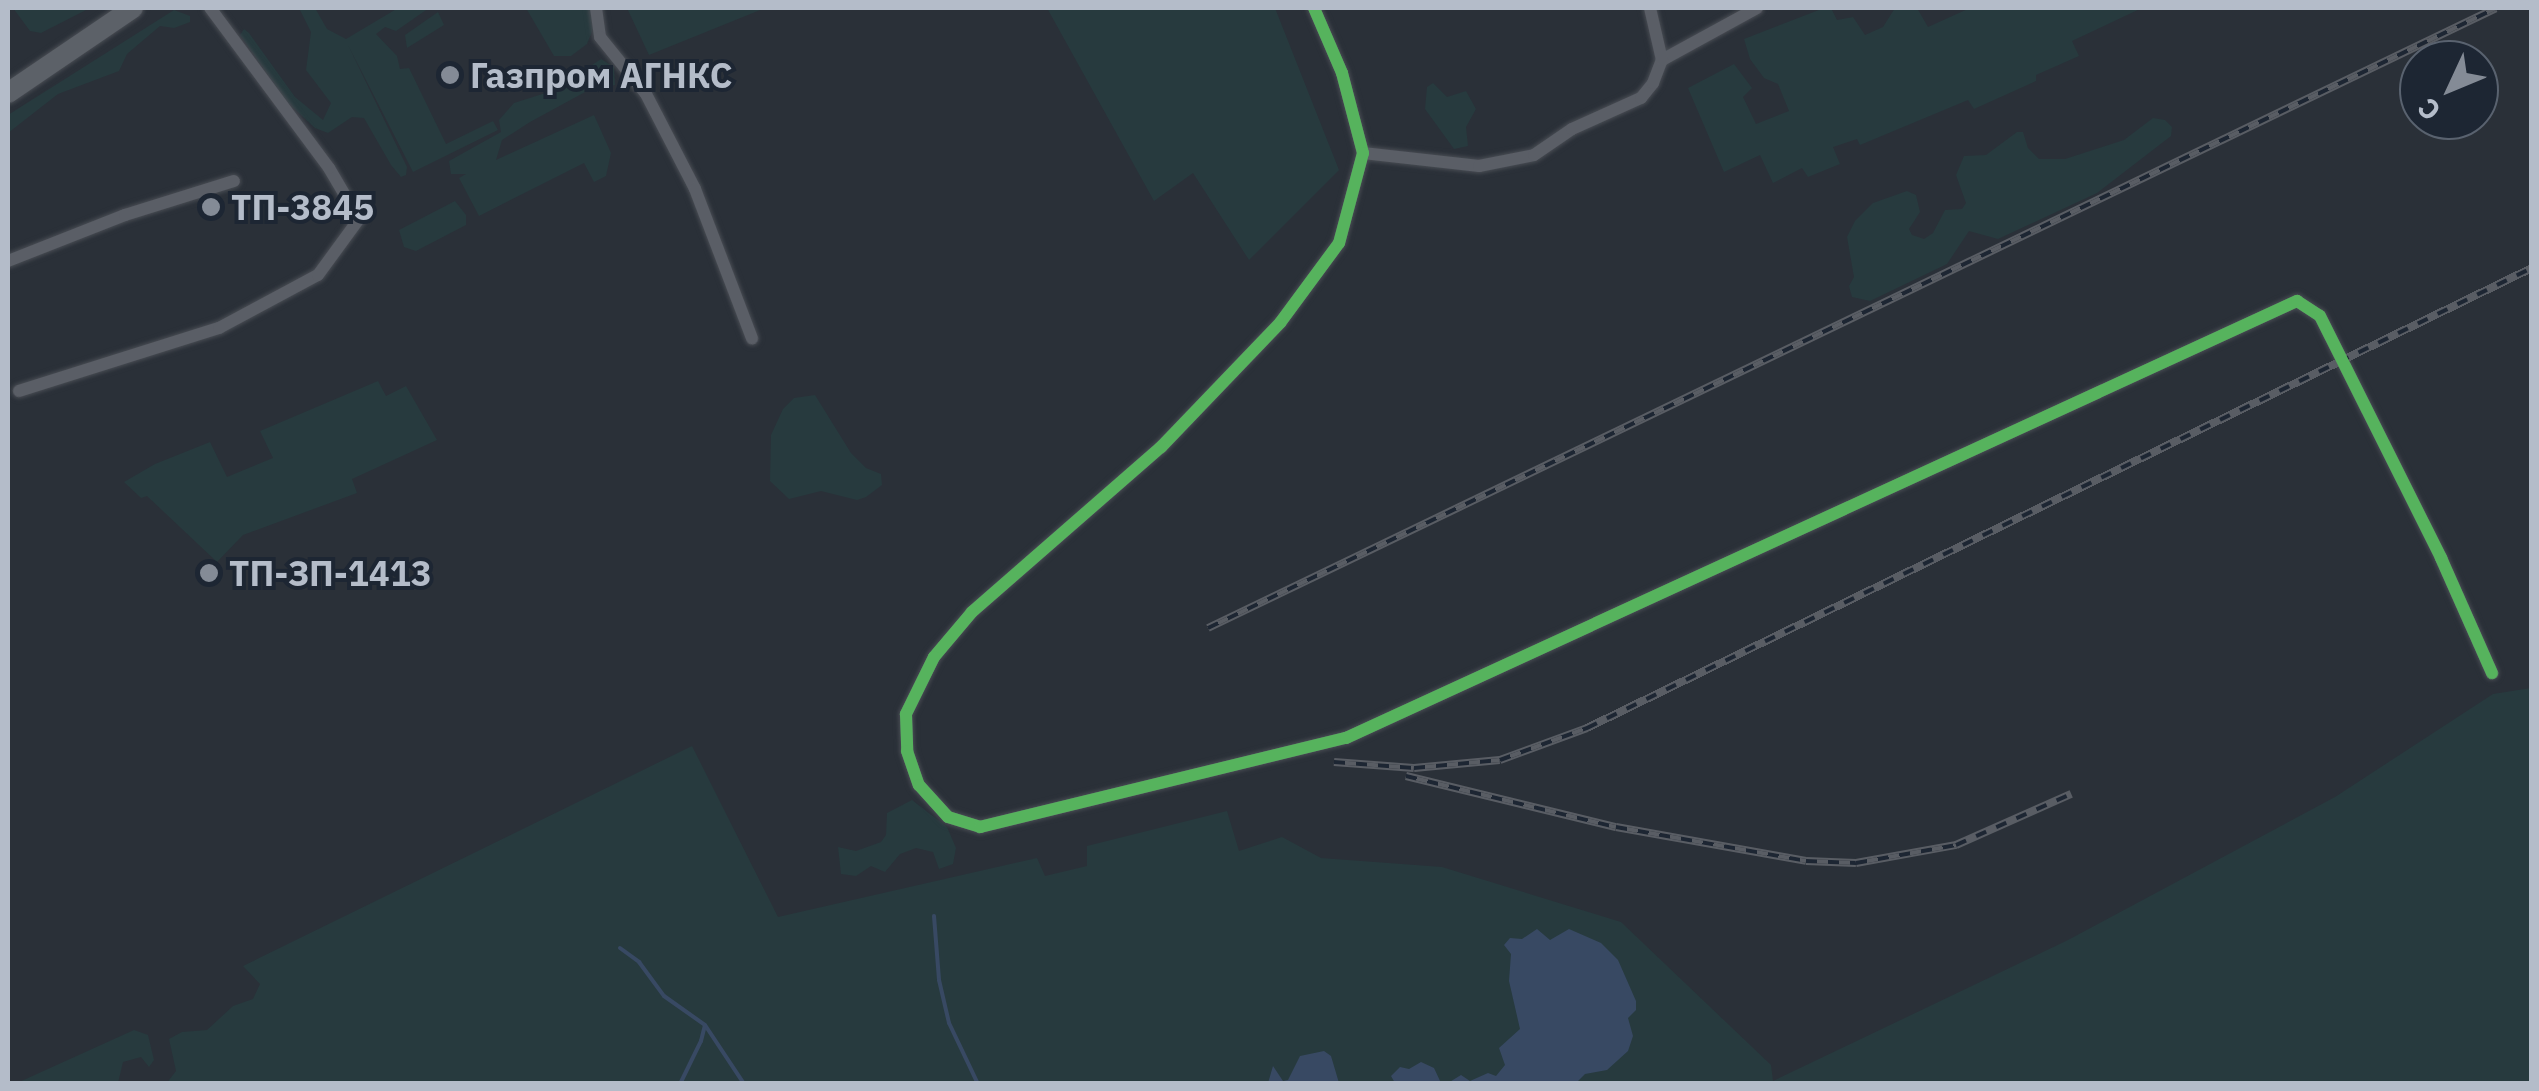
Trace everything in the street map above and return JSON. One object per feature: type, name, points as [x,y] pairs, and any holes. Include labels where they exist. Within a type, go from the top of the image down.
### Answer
[{"type":"main road","points":[[8,93],[133,8]]},
{"type":"street","points":[[19,391],[220,328],[318,275],[358,219],[329,168],[210,8]]},
{"type":"street","points":[[596,8],[600,37],[646,94],[688,175],[752,338]]},
{"type":"street","points":[[1314,8],[1342,73],[1363,153],[1338,243],[1280,323],[1161,446],[972,612],[934,657],[906,714],[906,734],[919,784],[948,817],[980,827],[1346,738],[2296,300],[2320,316],[2441,558],[2492,673]]},
{"type":"street","points":[[1650,8],[1662,60]]},
{"type":"street","points":[[1363,153],[1479,166],[1534,156],[1572,129],[1641,98],[1662,60],[1757,8]]},
{"type":"street","points":[[8,261],[125,215],[234,182]]},
{"type":"green space","points":[[13,8],[90,8],[41,33],[30,31]]},
{"type":"green space","points":[[299,8],[315,8],[327,29],[346,39],[398,8],[429,8],[396,31],[385,27],[376,34],[397,56],[400,69],[409,68],[446,144],[493,121],[498,130],[413,172],[348,45],[407,167],[406,175],[401,177],[391,165],[364,118],[352,117],[328,133],[315,128],[287,102],[240,35],[244,29],[249,33],[295,97],[323,120],[331,103],[306,70],[311,32]]},
{"type":"green space","points":[[526,8],[591,8],[593,29],[587,44],[571,56],[554,56]]},
{"type":"green space","points":[[627,8],[765,8],[649,55]]},
{"type":"green space","points":[[1047,8],[1275,8],[1339,170],[1249,260],[1193,173],[1154,201]]},
{"type":"green space","points":[[1831,8],[1837,20],[1853,17],[1865,35],[1883,27],[1895,8],[1917,8],[1928,27],[1970,8],[2142,8],[2072,41],[2079,56],[2036,75],[2036,81],[1974,109],[1968,100],[1860,145],[1857,139],[1833,147],[1840,164],[1808,177],[1802,168],[1773,183],[1760,155],[1724,172],[1688,88],[1734,64],[1752,88],[1743,97],[1756,124],[1789,111],[1778,84],[1764,78],[1750,59],[1744,39]]},
{"type":"green space","points":[[174,10],[190,16],[190,22],[174,28],[160,26],[127,54],[119,71],[58,94],[8,133],[8,115]]},
{"type":"green space","points":[[438,12],[444,25],[407,48],[405,35]]},
{"type":"green space","points":[[601,59],[614,67],[615,85],[587,91],[530,122],[502,140],[496,160],[594,115],[611,153],[606,176],[594,182],[584,163],[479,216],[459,178],[466,174],[451,174],[449,161],[501,132],[499,120],[514,103],[555,90]]},
{"type":"green space","points":[[1433,83],[1447,97],[1466,91],[1476,109],[1466,127],[1468,146],[1454,149],[1425,109],[1427,87]]},
{"type":"green space","points":[[2153,118],[2165,120],[2172,127],[2171,136],[2097,193],[1998,239],[1969,231],[1947,264],[1870,301],[1852,297],[1849,286],[1854,277],[1847,237],[1855,221],[1873,203],[1907,191],[1916,195],[1920,212],[1909,229],[1912,235],[1924,239],[1933,233],[1945,210],[1962,209],[1966,203],[1956,175],[1964,156],[1986,155],[2017,132],[2023,132],[2028,148],[2039,159],[2065,159],[2124,140]]},
{"type":"green space","points":[[455,201],[466,215],[466,225],[416,251],[404,247],[399,230]]},
{"type":"green space","points":[[378,381],[386,396],[406,386],[437,440],[352,479],[357,493],[243,535],[217,562],[147,496],[141,498],[124,482],[155,464],[210,442],[227,477],[273,458],[260,431]]},
{"type":"green space","points":[[815,395],[851,453],[866,468],[881,474],[882,485],[866,497],[857,500],[821,491],[789,499],[770,481],[771,435],[783,409],[794,398]]},
{"type":"green space","points":[[2531,688],[2531,1083],[166,1084],[176,1071],[169,1039],[182,1032],[207,1030],[233,1006],[253,999],[260,984],[243,966],[692,746],[778,917],[1037,858],[1045,876],[1087,866],[1087,846],[1227,811],[1239,851],[1282,837],[1321,858],[1442,867],[1621,922],[1771,1065],[1773,1081],[2068,940],[2335,797],[2493,694]]},
{"type":"green space","points":[[912,800],[947,827],[956,848],[953,864],[939,869],[933,852],[916,848],[900,854],[885,872],[871,866],[856,876],[841,874],[838,847],[856,851],[881,842],[886,835],[887,813]]},
{"type":"green space","points":[[134,1030],[148,1035],[154,1060],[149,1067],[141,1057],[123,1062],[118,1083],[17,1083]]},
{"type":"water","points":[[1537,929],[1550,940],[1569,929],[1601,943],[1618,960],[1636,1001],[1636,1010],[1628,1018],[1633,1036],[1628,1051],[1607,1070],[1585,1074],[1576,1083],[1448,1083],[1461,1075],[1470,1081],[1488,1073],[1496,1076],[1505,1065],[1499,1048],[1520,1029],[1509,981],[1511,954],[1504,945],[1510,938],[1522,939]]},
{"type":"water","points":[[1324,1051],[1331,1056],[1339,1083],[1268,1083],[1273,1066],[1283,1081],[1288,1080],[1300,1056]]},
{"type":"water","points":[[1421,1062],[1434,1068],[1441,1083],[1395,1083],[1391,1076],[1400,1067],[1409,1069]]},
{"type":"waterway","points":[[934,916],[939,980],[949,1023],[978,1084]]},
{"type":"waterway","points":[[620,948],[639,962],[664,996],[705,1025],[744,1084]]},
{"type":"waterway","points":[[680,1084],[705,1025]]},
{"type":"railway","points":[[1208,628],[2496,8]]},
{"type":"railway","points":[[1334,762],[1414,768],[1500,760],[1587,728],[2532,268]]},
{"type":"railway","points":[[1406,776],[1616,827],[1806,861],[1856,863],[1956,845],[2071,794]]},
{"type":"cycle path","points":[[1314,8],[1342,73],[1363,153],[1339,243],[1280,323],[1161,447],[972,612],[934,657],[906,714],[907,751],[919,785],[948,817],[980,827],[1346,738],[2297,301],[2320,316],[2441,558],[2492,673]]},
{"type":"place","name":"Газпром АГНКС","points":[[450,75]]},
{"type":"place","name":"ТП-3845","points":[[211,207]]},
{"type":"place","name":"ТП-ЗП-1413","points":[[209,573]]}]
